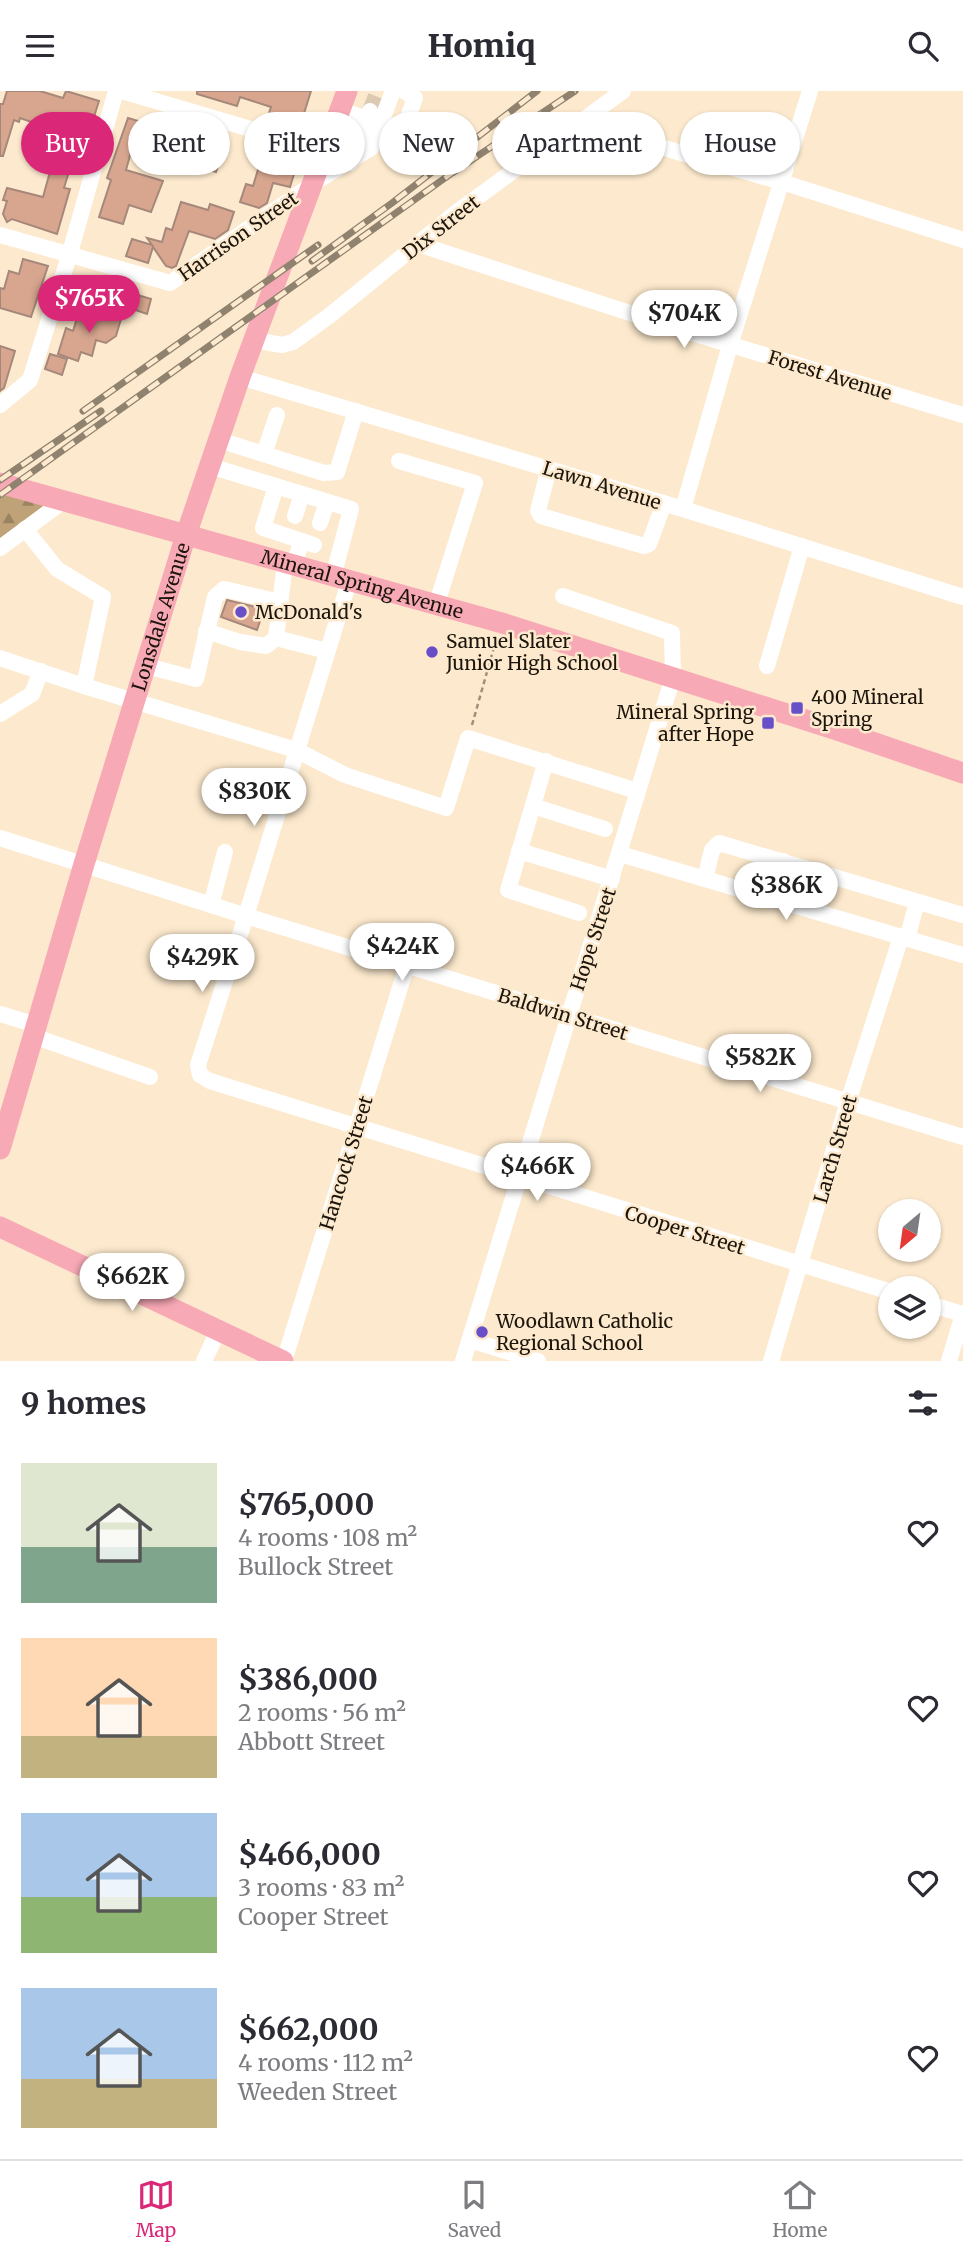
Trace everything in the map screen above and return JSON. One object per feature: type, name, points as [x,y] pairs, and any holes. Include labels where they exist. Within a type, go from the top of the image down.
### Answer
[{"type":"main road","name":"Lonsdale Avenue","points":[[0,1149],[84,864],[186,535],[240,377],[317,175]]},
{"type":"main road","name":"Mineral Spring Avenue","points":[[0,483],[502,623],[963,773]]},
{"type":"main road","points":[[0,1227],[284,1361]]},
{"type":"street","points":[[0,405],[30,380],[116,91]]},
{"type":"street","points":[[122,91],[244,127]]},
{"type":"street","name":"Harrison Street","points":[[0,235],[170,283],[314,183],[371,148],[373,118],[393,91]]},
{"type":"street","points":[[344,101],[373,118],[397,127],[405,125],[415,98],[404,91]]},
{"type":"street","name":"Dix Street","points":[[592,112],[623,91]]},
{"type":"street","points":[[683,509],[730,345],[810,91]]},
{"type":"street","points":[[666,148],[963,240]]},
{"type":"street","name":"Dix Street","points":[[258,331],[282,345],[293,342],[508,175]]},
{"type":"street","name":"Forest Avenue","points":[[418,244],[730,345],[963,415]]},
{"type":"street","name":"Lawn Avenue","points":[[240,377],[549,468],[963,597]]},
{"type":"street","points":[[219,440],[324,473],[337,472],[356,411]]},
{"type":"street","points":[[264,454],[277,415]]},
{"type":"street","points":[[399,461],[475,483],[436,606]]},
{"type":"street","points":[[210,466],[351,509],[327,651],[246,916]]},
{"type":"street","points":[[549,468],[538,510],[541,516],[554,520],[644,546],[649,544],[664,503]]},
{"type":"street","points":[[206,631],[240,642],[266,646],[276,638],[280,602],[289,565],[308,543],[263,528],[276,486]]},
{"type":"street","points":[[296,516],[302,494]]},
{"type":"street","points":[[0,548],[62,502]]},
{"type":"street","points":[[320,523],[327,502]]},
{"type":"street","points":[[25,529],[57,569],[103,597],[84,686]]},
{"type":"street","points":[[767,666],[802,546]]},
{"type":"street","points":[[224,589],[280,602]]},
{"type":"street","points":[[147,666],[196,679],[215,597],[224,589]]},
{"type":"street","points":[[206,631],[220,626],[255,638],[267,635],[274,614],[269,607],[232,595],[224,589]]},
{"type":"street","name":"Hope Street","points":[[463,1361],[674,677],[673,633],[563,596]]},
{"type":"street","points":[[276,638],[327,651]]},
{"type":"street","points":[[0,658],[296,750],[345,775],[446,808],[468,738],[637,791]]},
{"type":"street","points":[[0,713],[32,694],[41,671]]},
{"type":"street","points":[[546,761],[508,890],[579,913]]},
{"type":"street","points":[[533,806],[605,829]]},
{"type":"street","name":"Baldwin Street","points":[[0,838],[963,1137]]},
{"type":"street","points":[[705,879],[712,851],[719,843],[963,915]]},
{"type":"street","points":[[519,851],[612,879]]},
{"type":"street","points":[[211,905],[225,852]]},
{"type":"street","points":[[620,854],[963,955]]},
{"type":"street","points":[[773,899],[783,861]]},
{"type":"street","name":"Larch Street","points":[[771,1361],[848,1102],[917,902]]},
{"type":"street","name":"Cooper Street","points":[[246,916],[198,1065],[200,1075],[210,1081],[519,1179],[878,1288]]},
{"type":"street","name":"Hancock Street","points":[[284,1361],[407,965]]},
{"type":"street","points":[[0,1014],[150,1077]]},
{"type":"street","points":[[941,1308],[963,1314],[949,1361]]},
{"type":"street","points":[[204,1361],[218,1331]]},
{"type":"street","points":[[470,1340],[538,1361]]},
{"type":"path","points":[[468,738],[502,623]]},
{"type":"green space","points":[[0,480],[62,500],[0,547]]},
{"type":"building","points":[[7,91],[40,91],[63,98],[66,91],[99,101],[96,112],[21,112],[19,122],[14,120],[3,156],[0,156],[0,104],[3,104]]},
{"type":"building","points":[[197,91],[311,91],[304,112],[269,112],[271,107],[240,97],[237,106],[197,94]]},
{"type":"building","points":[[128,118],[128,175],[143,175],[163,181],[151,212],[129,205],[123,224],[99,217],[111,180],[107,178],[108,175],[114,175],[114,158]]},
{"type":"building","points":[[49,175],[68,175],[64,188],[70,189],[57,234],[12,219],[7,222],[3,214],[7,201],[3,200],[7,188],[43,197]]},
{"type":"building","points":[[256,175],[294,175],[290,187],[273,183],[267,203],[259,208],[240,202],[246,184],[253,186]]},
{"type":"building","points":[[181,202],[208,210],[210,204],[234,212],[228,230],[215,239],[189,231],[176,266],[172,268],[166,266],[153,247],[148,263],[126,256],[132,239],[152,245],[147,238],[162,242],[166,228],[172,230]]},
{"type":"building","points":[[23,259],[48,266],[31,317],[0,308],[0,288],[4,289],[9,271],[19,274]]},
{"type":"building","points":[[134,294],[151,299],[147,314],[130,308]]},
{"type":"building","points":[[93,310],[121,319],[116,336],[106,343],[96,340],[92,356],[81,352],[78,361],[58,354],[66,328],[73,331],[78,315],[90,319]]},
{"type":"building","points":[[0,346],[15,351],[4,388],[0,391]]},
{"type":"building","points":[[50,354],[67,359],[62,375],[45,369]]},
{"type":"building","name":"McDonald's","points":[[227,600],[264,609],[257,630],[221,617]]},
{"type":"tunnel","points":[[370,111],[378,91]]},
{"type":"railway","points":[[312,261],[537,91]]},
{"type":"railway","points":[[0,495],[452,173],[575,91]]},
{"type":"railway","points":[[83,411],[318,245]]},
{"type":"railway","points":[[0,480],[101,411]]},
{"type":"place","name":"McDonald's","points":[[241,612]]},
{"type":"place","name":"Samuel Slater Junior High School","points":[[432,652]]},
{"type":"place","name":"400 Mineral Spring","points":[[797,708]]},
{"type":"place","name":"Mineral Spring after Hope","points":[[768,723]]},
{"type":"place","name":"Woodlawn Catholic Regional School","points":[[482,1332]]}]
